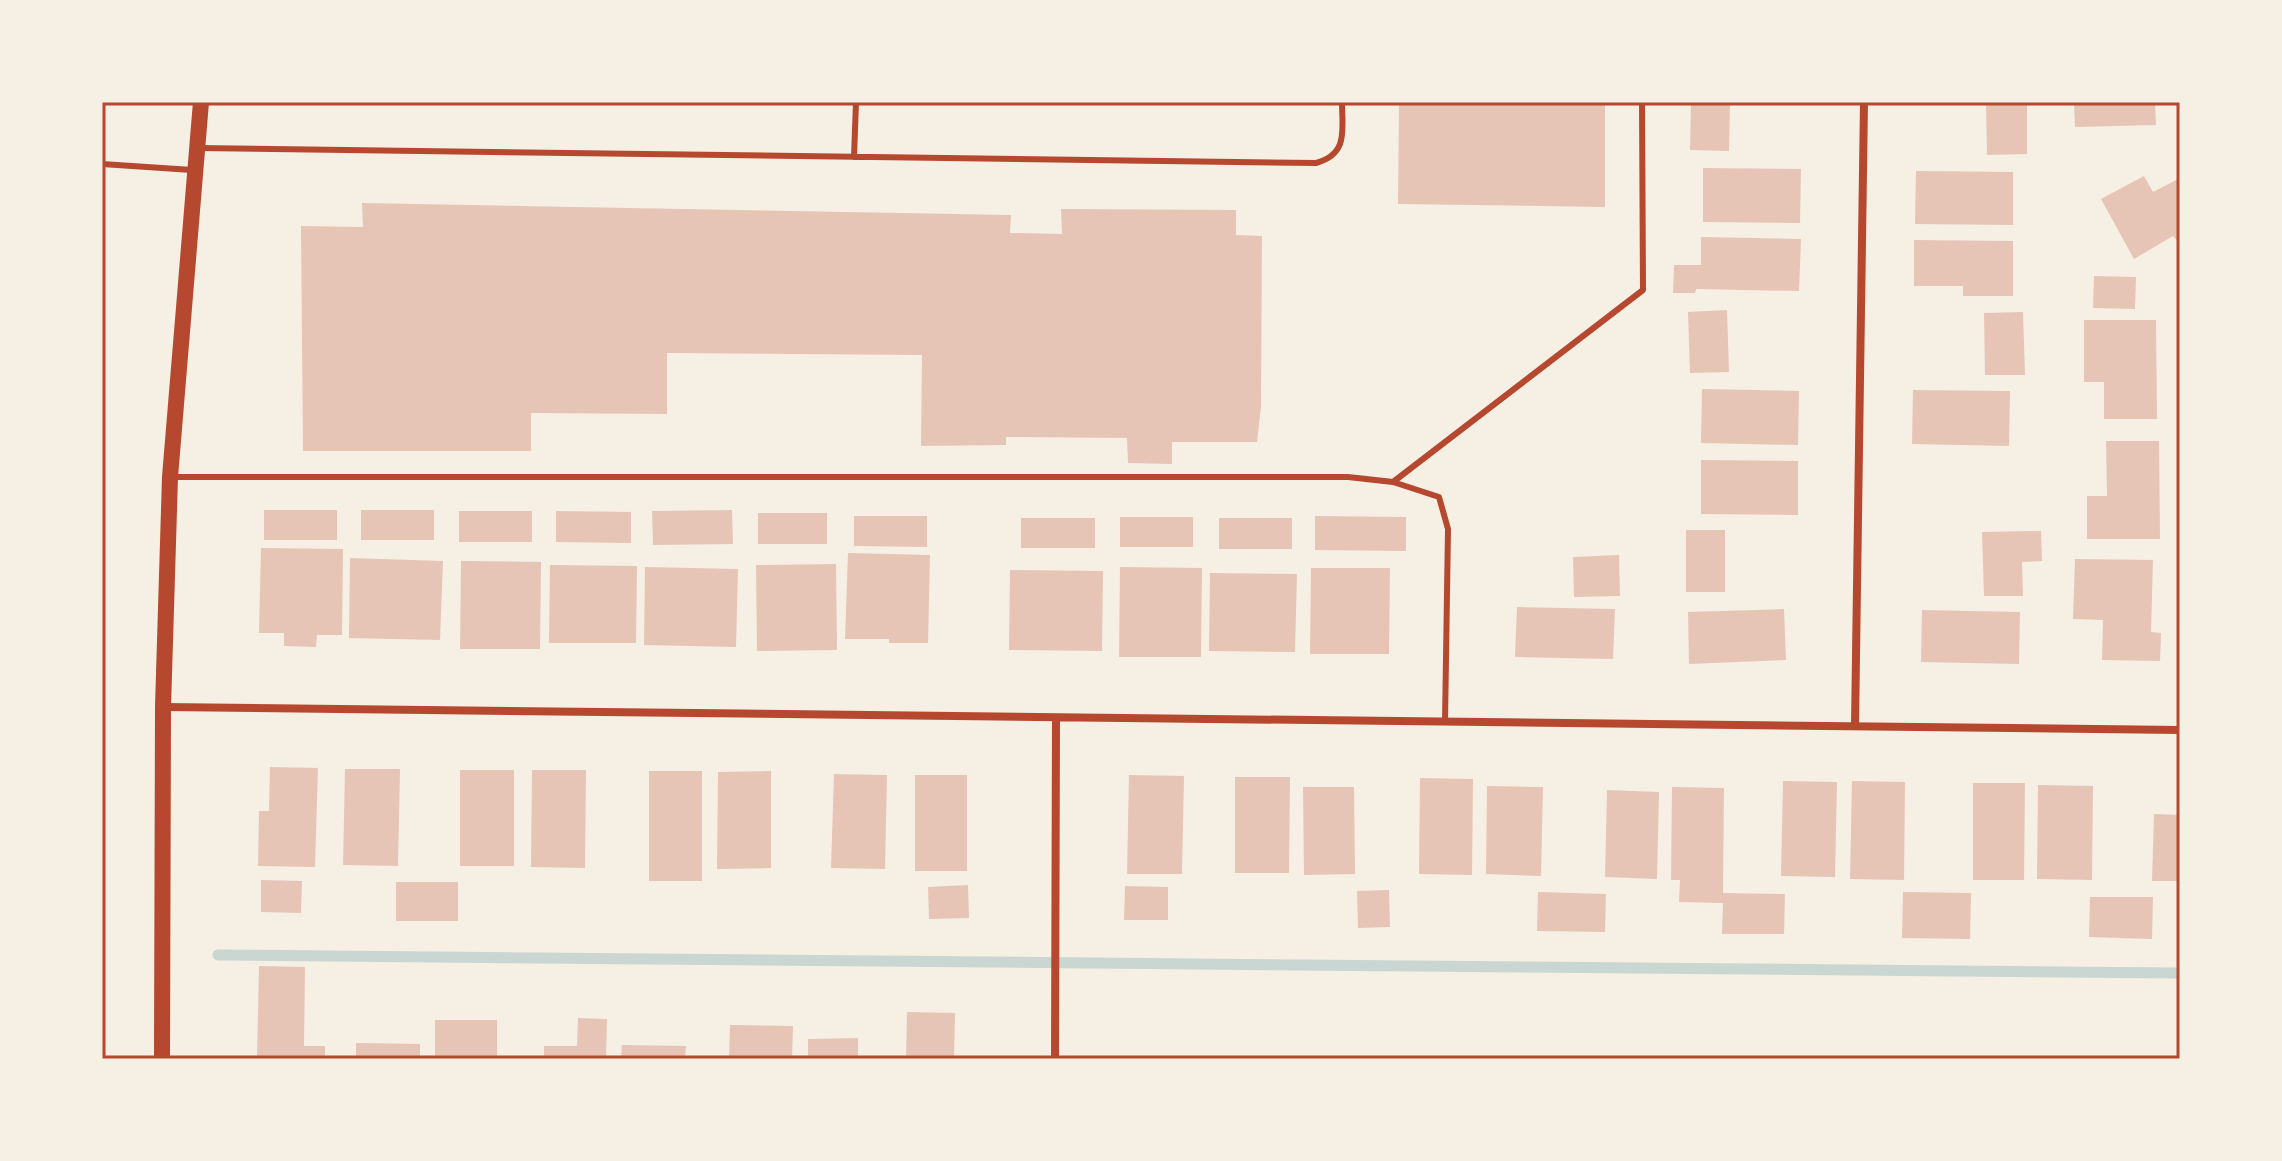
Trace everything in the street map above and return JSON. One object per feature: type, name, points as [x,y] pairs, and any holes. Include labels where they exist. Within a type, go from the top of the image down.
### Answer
[{"type":"main road","points":[[162,1059],[163,707],[170,477],[201,102]]},
{"type":"street","points":[[1855,725],[1864,102]]},
{"type":"street","points":[[163,707],[2180,730]]},
{"type":"street","points":[[1055,1059],[1056,718]]},
{"type":"lane","points":[[854,157],[856,102]]},
{"type":"lane","points":[[198,148],[1316,163],[1335,155],[1340,144],[1342,102]]},
{"type":"lane","points":[[1393,482],[1643,290],[1642,102]]},
{"type":"lane","points":[[102,164],[196,170]]},
{"type":"lane","points":[[170,477],[1348,477],[1393,482],[1439,497],[1448,529],[1445,722]]},
{"type":"building","points":[[1399,102],[1605,102],[1605,207],[1398,204]]},
{"type":"building","points":[[1691,102],[1730,102],[1729,151],[1690,150]]},
{"type":"building","points":[[1986,102],[2027,102],[2027,154],[1987,155]]},
{"type":"building","points":[[2074,102],[2155,102],[2156,125],[2075,127]]},
{"type":"building","points":[[1703,168],[1801,169],[1800,223],[1703,222]]},
{"type":"building","points":[[1916,171],[2013,172],[2013,225],[1915,224]]},
{"type":"building","points":[[2144,176],[2153,192],[2180,178],[2180,241],[2173,236],[2134,259],[2101,199]]},
{"type":"building","points":[[362,203],[1011,215],[1010,233],[1062,234],[1061,209],[1236,210],[1236,235],[1262,236],[1261,407],[1257,442],[1172,442],[1172,464],[1128,463],[1127,438],[1006,437],[1006,445],[921,446],[922,355],[667,353],[667,414],[531,413],[531,451],[303,451],[301,226],[363,227]]},
{"type":"building","points":[[1701,237],[1801,239],[1799,291],[1696,289],[1695,293],[1673,293],[1674,265],[1701,265]]},
{"type":"building","points":[[1914,240],[2013,241],[2013,296],[1963,296],[1963,286],[1914,286]]},
{"type":"building","points":[[2094,276],[2136,277],[2135,309],[2093,308]]},
{"type":"building","points":[[1727,310],[1729,372],[1690,373],[1688,312]]},
{"type":"building","points":[[2023,312],[2025,375],[1985,375],[1984,313]]},
{"type":"building","points":[[2084,320],[2156,320],[2157,419],[2104,419],[2104,382],[2084,382]]},
{"type":"building","points":[[1702,389],[1799,391],[1798,445],[1701,443]]},
{"type":"building","points":[[1913,390],[2010,391],[2009,446],[1912,444]]},
{"type":"building","points":[[2106,441],[2159,441],[2160,539],[2087,539],[2087,496],[2107,496]]},
{"type":"building","points":[[1701,460],[1798,461],[1798,515],[1701,514]]},
{"type":"building","points":[[264,510],[337,510],[337,540],[264,540]]},
{"type":"building","points":[[361,510],[434,510],[434,540],[361,540]]},
{"type":"building","points":[[732,510],[733,544],[653,545],[652,511]]},
{"type":"building","points":[[459,511],[532,511],[532,542],[459,542]]},
{"type":"building","points":[[556,511],[631,512],[631,543],[556,542]]},
{"type":"building","points":[[758,513],[827,513],[827,544],[758,544]]},
{"type":"building","points":[[854,516],[927,516],[927,547],[854,546]]},
{"type":"building","points":[[1315,516],[1406,517],[1406,551],[1315,550]]},
{"type":"building","points":[[1120,517],[1193,517],[1193,547],[1120,547]]},
{"type":"building","points":[[1021,518],[1095,518],[1095,548],[1021,548]]},
{"type":"building","points":[[1219,518],[1292,518],[1292,549],[1219,549]]},
{"type":"building","points":[[1686,530],[1725,530],[1725,592],[1686,592]]},
{"type":"building","points":[[2041,531],[2042,561],[2022,562],[2023,596],[1984,596],[1982,532]]},
{"type":"building","points":[[261,548],[343,549],[342,635],[317,635],[316,647],[284,646],[284,633],[259,633]]},
{"type":"building","points":[[848,553],[930,555],[928,643],[845,639]]},
{"type":"building","points":[[1619,555],[1620,596],[1574,597],[1573,557]]},
{"type":"building","points":[[350,558],[443,561],[440,640],[349,638]]},
{"type":"building","points":[[2075,559],[2153,560],[2151,632],[2161,633],[2160,661],[2102,660],[2103,620],[2073,619]]},
{"type":"building","points":[[461,561],[541,562],[540,649],[460,649]]},
{"type":"building","points":[[836,564],[837,650],[757,651],[756,565]]},
{"type":"building","points":[[550,565],[637,566],[636,643],[549,643]]},
{"type":"building","points":[[645,567],[738,569],[736,647],[644,645]]},
{"type":"building","points":[[1120,567],[1202,568],[1201,657],[1119,657]]},
{"type":"building","points":[[1311,568],[1390,568],[1389,654],[1310,654]]},
{"type":"building","points":[[1010,570],[1103,571],[1102,651],[1009,650]]},
{"type":"building","points":[[1210,573],[1297,574],[1295,652],[1209,651]]},
{"type":"building","points":[[1517,607],[1615,609],[1613,659],[1515,657]]},
{"type":"building","points":[[1784,609],[1786,660],[1689,664],[1688,612]]},
{"type":"building","points":[[1922,610],[2020,612],[2019,664],[1921,662]]},
{"type":"building","points":[[270,767],[318,768],[315,867],[258,866],[259,811],[269,811]]},
{"type":"building","points":[[345,769],[400,769],[398,866],[343,865]]},
{"type":"building","points":[[460,770],[514,770],[514,866],[460,866]]},
{"type":"building","points":[[532,770],[586,770],[585,868],[531,867]]},
{"type":"building","points":[[649,771],[702,771],[702,881],[649,881]]},
{"type":"building","points":[[771,771],[771,868],[717,869],[718,772]]},
{"type":"building","points":[[834,774],[887,775],[885,869],[831,868]]},
{"type":"building","points":[[915,775],[967,775],[967,871],[915,871]]},
{"type":"building","points":[[1129,775],[1184,776],[1182,874],[1127,874]]},
{"type":"building","points":[[1235,777],[1290,777],[1289,873],[1235,873]]},
{"type":"building","points":[[1420,778],[1473,779],[1472,875],[1419,874]]},
{"type":"building","points":[[1783,781],[1837,782],[1835,877],[1781,876]]},
{"type":"building","points":[[1852,781],[1905,782],[1904,880],[1850,879]]},
{"type":"building","points":[[1973,783],[2025,783],[2024,880],[1973,880]]},
{"type":"building","points":[[2038,785],[2093,786],[2092,880],[2037,879]]},
{"type":"building","points":[[1487,786],[1543,787],[1541,876],[1486,874]]},
{"type":"building","points":[[1303,787],[1354,787],[1355,874],[1304,875]]},
{"type":"building","points":[[1672,787],[1724,788],[1723,893],[1785,894],[1784,934],[1722,934],[1723,903],[1679,902],[1680,880],[1671,880]]},
{"type":"building","points":[[1607,790],[1659,792],[1657,879],[1605,877]]},
{"type":"building","points":[[2154,814],[2180,815],[2180,881],[2152,881]]},
{"type":"building","points":[[261,880],[302,881],[301,913],[261,912]]},
{"type":"building","points":[[396,882],[458,882],[458,921],[396,921]]},
{"type":"building","points":[[968,885],[969,918],[929,919],[928,887]]},
{"type":"building","points":[[1125,886],[1168,887],[1168,920],[1124,920]]},
{"type":"building","points":[[1389,890],[1390,927],[1358,928],[1357,891]]},
{"type":"building","points":[[1538,892],[1606,894],[1605,932],[1537,931]]},
{"type":"building","points":[[1903,892],[1971,893],[1970,939],[1902,938]]},
{"type":"building","points":[[2090,897],[2153,897],[2152,939],[2089,937]]},
{"type":"building","points":[[259,966],[305,967],[304,1046],[325,1046],[325,1059],[257,1059]]},
{"type":"building","points":[[907,1012],[955,1013],[954,1059],[906,1059]]},
{"type":"building","points":[[578,1018],[607,1019],[606,1059],[544,1059],[544,1046],[577,1046]]},
{"type":"building","points":[[435,1020],[497,1020],[497,1059],[435,1059]]},
{"type":"building","points":[[730,1025],[793,1026],[792,1059],[729,1059]]},
{"type":"building","points":[[858,1038],[858,1059],[808,1059],[808,1039]]},
{"type":"building","points":[[356,1043],[420,1044],[420,1059],[356,1059]]},
{"type":"building","points":[[622,1045],[686,1046],[685,1059],[621,1059]]},
{"type":"waterway","points":[[218,955],[2180,973]]}]
